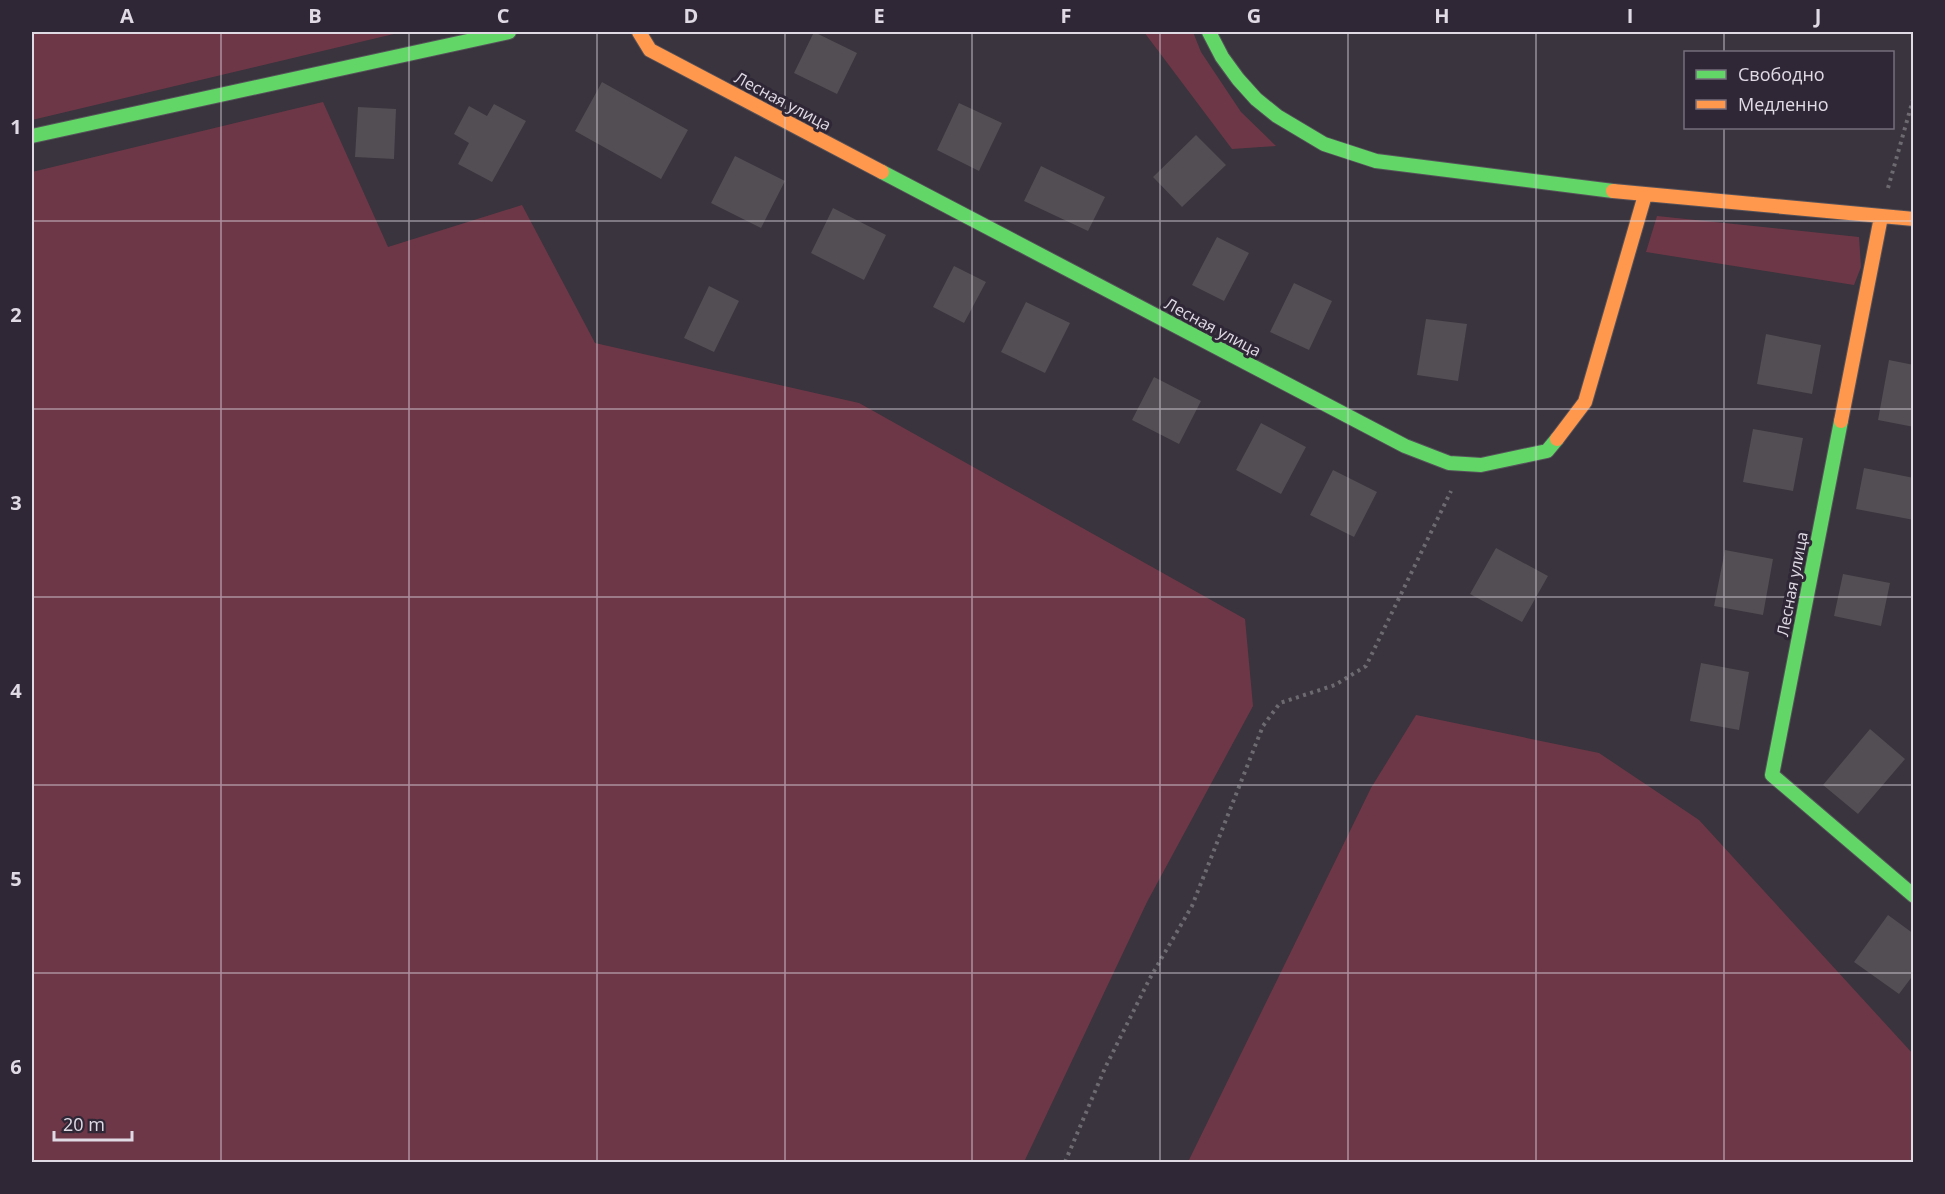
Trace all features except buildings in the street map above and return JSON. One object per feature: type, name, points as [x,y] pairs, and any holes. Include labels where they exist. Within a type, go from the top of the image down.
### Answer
[{"type":"street","points":[[32,136],[509,32]]},
{"type":"street","name":"Лесная улица","points":[[639,32],[650,50],[1405,446],[1449,463],[1481,465],[1547,451],[1566,430],[1585,402],[1645,195]]},
{"type":"street","points":[[1209,32],[1229,67],[1265,107],[1309,137],[1342,152],[1376,161],[1645,195],[1914,219]]},
{"type":"street","name":"Лесная улица","points":[[1881,217],[1772,775],[1914,896]]},
{"type":"path","points":[[1881,217],[1914,96]]},
{"type":"path","points":[[1065,1162],[1104,1068],[1150,978],[1192,906],[1263,726],[1280,703],[1335,685],[1366,666],[1464,464]]},
{"type":"shaded area","points":[[32,32],[402,32],[32,120]]},
{"type":"shaded area","points":[[1144,32],[1193,32],[1201,52],[1241,112],[1276,146],[1232,149]]},
{"type":"shaded area","points":[[323,102],[388,247],[522,205],[595,343],[859,403],[1245,619],[1253,706],[1147,902],[1024,1162],[32,1162],[32,172]]},
{"type":"shaded area","points":[[1657,216],[1859,237],[1861,267],[1854,285],[1646,252]]},
{"type":"shaded area","points":[[1416,715],[1599,753],[1699,820],[1913,1054],[1913,1162],[1188,1162],[1371,788]]},
{"type":"traffic: fast","points":[[32,136],[509,32]]},
{"type":"traffic: fast","points":[[1209,32],[1222,57],[1256,99],[1277,116],[1324,144],[1376,161],[1613,191]]},
{"type":"traffic: fast","points":[[882,172],[1405,446],[1449,463],[1481,465],[1547,451],[1557,439]]},
{"type":"traffic: fast","points":[[1841,421],[1772,775],[1914,896]]},
{"type":"traffic: slow","points":[[639,32],[650,50],[882,172]]},
{"type":"traffic: slow","points":[[1613,191],[1914,219]]},
{"type":"traffic: slow","points":[[1557,439],[1585,402],[1645,195]]},
{"type":"traffic: slow","points":[[1841,421],[1881,217]]}]
